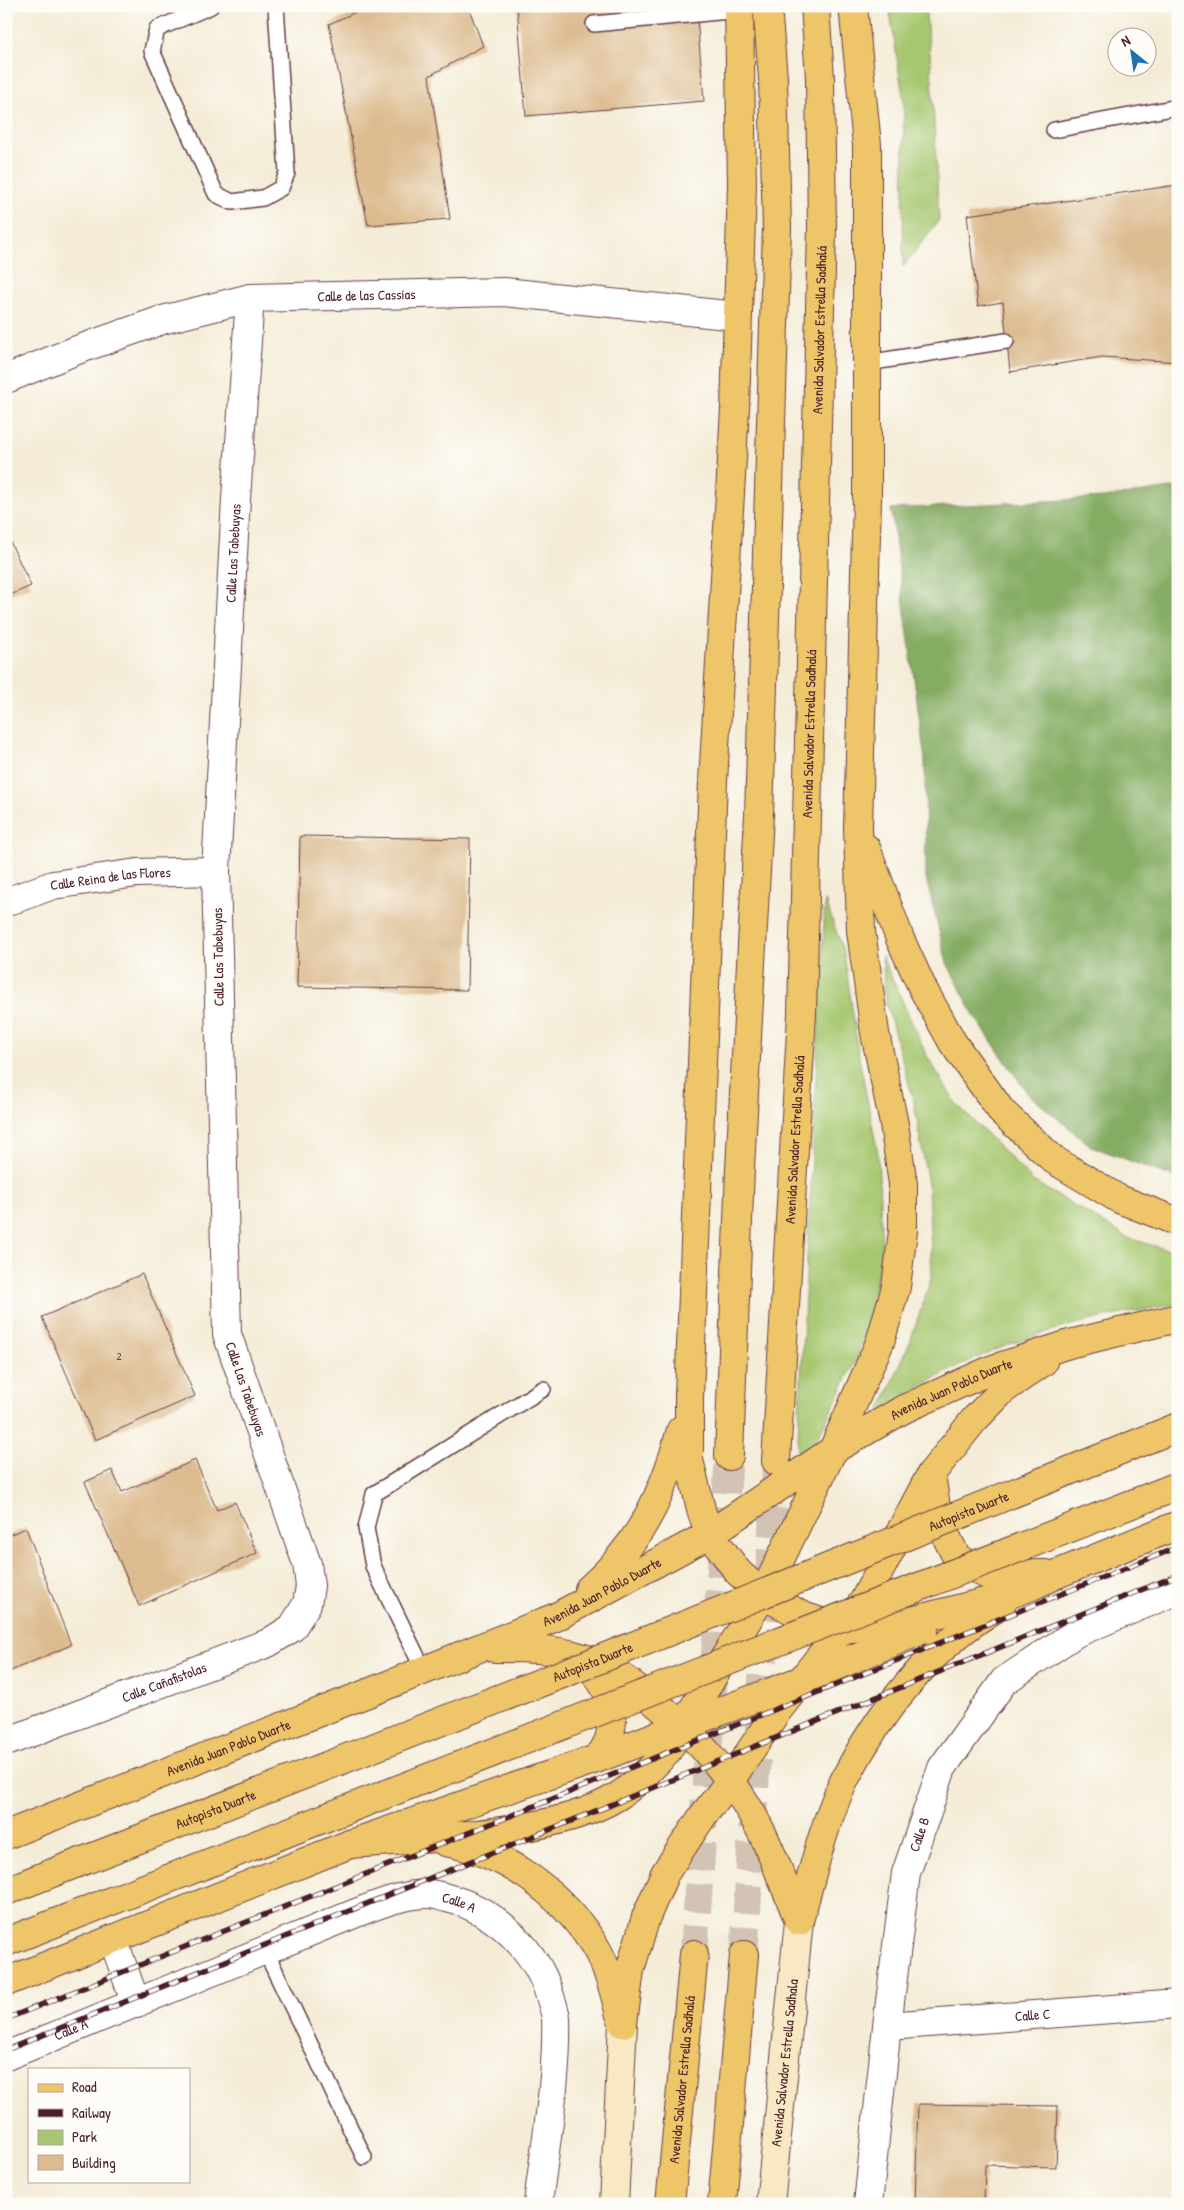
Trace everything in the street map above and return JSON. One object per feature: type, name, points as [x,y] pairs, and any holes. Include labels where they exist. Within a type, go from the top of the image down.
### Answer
[{"type":"main road","points":[[730,1456],[740,1168],[759,815],[776,237],[773,78],[767,6]]},
{"type":"main road","name":"Avenida Salvador Estrella Sadhalá","points":[[776,1461],[802,1014],[822,229],[820,78],[815,6]]},
{"type":"main road","points":[[350,1844],[525,1827],[580,1814],[618,1797],[666,1753],[763,1595],[833,1450],[880,1342],[896,1287],[903,1231],[903,1184],[894,1124],[875,1033],[861,932],[858,827],[867,499],[867,145],[853,6]]},
{"type":"main road","points":[[739,8],[742,185],[735,409],[713,781],[688,1460],[702,1513],[710,1534],[738,1572],[763,1595],[803,1616],[842,1629],[907,1622],[996,1599]]},
{"type":"main road","points":[[858,827],[900,939],[924,990],[953,1043],[1002,1112],[1054,1160],[1119,1199],[1178,1222]]},
{"type":"main road","name":"Avenida Juan Pablo Duarte","points":[[6,1835],[424,1671],[556,1617],[710,1534],[833,1450],[904,1409],[993,1369],[1069,1344],[1178,1318]]},
{"type":"main road","points":[[614,2204],[622,2023],[630,1970],[646,1917],[665,1873],[775,1714],[863,1602],[931,1474],[974,1420],[1003,1390],[1069,1344]]},
{"type":"main road","points":[[556,1617],[610,1571],[640,1530],[662,1491],[689,1397]]},
{"type":"main road","name":"Autopista Duarte","points":[[6,1890],[583,1666],[1178,1427]]},
{"type":"main road","points":[[931,1474],[936,1506],[943,1530],[957,1558],[985,1574],[1057,1574]]},
{"type":"main road","points":[[6,1942],[1178,1486]]},
{"type":"main road","points":[[799,1921],[826,1830],[843,1784],[866,1742],[899,1693],[958,1635],[988,1612],[1032,1586],[1057,1574],[1178,1525]]},
{"type":"main road","points":[[6,1982],[350,1844],[596,1759],[683,1726],[802,1680],[996,1599],[1032,1586]]},
{"type":"main road","points":[[483,1647],[536,1648],[566,1653],[608,1667],[683,1726],[730,1781],[745,1802],[762,1833],[799,1921]]},
{"type":"main road","points":[[566,1653],[595,1674],[610,1700],[612,1731],[605,1751],[596,1759]]},
{"type":"main road","points":[[421,1838],[463,1845],[502,1860],[538,1883],[569,1911],[594,1944],[612,1983],[622,2023]]},
{"type":"main road","name":"Avenida Salvador Estrella Sadhala","points":[[770,2204],[799,1921]]},
{"type":"main road","name":"Avenida Salvador Estrella Sadhalá","points":[[670,2204],[694,1954]]},
{"type":"main road","points":[[722,2204],[744,1955]]},
{"type":"street","name":"Calle de las Cassias","points":[[6,379],[77,350],[162,320],[250,298],[504,292],[737,316]]},
{"type":"street","name":"Calle Las Tabebuyas","points":[[250,298],[236,499],[216,871],[227,1334],[307,1564],[310,1586],[307,1604]]},
{"type":"street","name":"Calle Reina de las Flores","points":[[6,902],[53,885],[137,872],[216,871]]},
{"type":"street","points":[[1032,1586],[1178,1539]]},
{"type":"street","name":"Calle B","points":[[868,2204],[906,1873],[942,1768],[1004,1681],[1076,1633],[1178,1590]]},
{"type":"street","name":"Calle Cañafistolas","points":[[6,1742],[268,1643],[292,1628],[307,1604]]},
{"type":"street","name":"Calle A","points":[[6,2056],[356,1913],[395,1899],[430,1894],[460,1901],[476,1908],[493,1919],[513,1936],[541,1973],[556,2016],[552,2085],[538,2204]]},
{"type":"street","points":[[112,1939],[136,2004]]},
{"type":"street","name":"Calle C","points":[[887,2026],[1178,2004]]},
{"type":"lane","points":[[211,6],[157,29],[152,51],[216,194],[232,202],[263,198],[281,188],[287,173],[276,6]]},
{"type":"lane","points":[[594,24],[739,8]]},
{"type":"lane","points":[[1054,130],[1178,107]]},
{"type":"lane","points":[[866,363],[1006,341]]},
{"type":"lane","points":[[424,1671],[374,1566],[366,1528],[374,1494],[544,1389]]},
{"type":"lane","points":[[265,1950],[364,2157]]},
{"type":"green space","points":[[889,6],[925,6],[931,64],[939,220],[903,267],[904,103]]},
{"type":"green space","points":[[1178,487],[1178,1179],[1091,1146],[1028,1094],[975,1017],[947,963],[926,878],[925,760],[891,509],[1103,498]]},
{"type":"green space","points":[[825,900],[844,953],[860,1063],[878,1154],[882,1249],[871,1308],[857,1358],[808,1457],[797,1458]]},
{"type":"green space","points":[[882,956],[926,1054],[955,1102],[1033,1181],[1128,1238],[1178,1253],[1178,1304],[1089,1321],[1016,1342],[956,1368],[917,1388],[880,1411],[910,1342],[932,1276],[928,1184],[914,1102],[886,1003]]},
{"type":"building","points":[[369,6],[468,6],[483,46],[429,76],[450,219],[368,225],[329,24]]},
{"type":"building","points":[[517,6],[696,6],[704,101],[526,116]]},
{"type":"building","points":[[1178,185],[1178,362],[1102,357],[1010,372],[1003,302],[978,306],[967,215]]},
{"type":"building","points":[[6,533],[31,586],[6,597]]},
{"type":"building","points":[[300,836],[470,839],[467,990],[297,987]]},
{"type":"building","points":[[142,1274],[195,1396],[95,1440],[42,1317]]},
{"type":"building","points":[[195,1460],[217,1510],[235,1502],[257,1553],[139,1606],[85,1482],[112,1470],[122,1492]]},
{"type":"building","points":[[26,1528],[71,1645],[6,1673],[6,1536]]},
{"type":"building","points":[[918,2104],[1058,2106],[1056,2167],[985,2165],[984,2204],[915,2204]]},
{"type":"tunnel","points":[[694,1954],[729,1456]]},
{"type":"tunnel","points":[[744,1955],[776,1470]]},
{"type":"railway","points":[[6,2019],[1178,1547]]},
{"type":"railway","points":[[6,2050],[1178,1575]]}]
